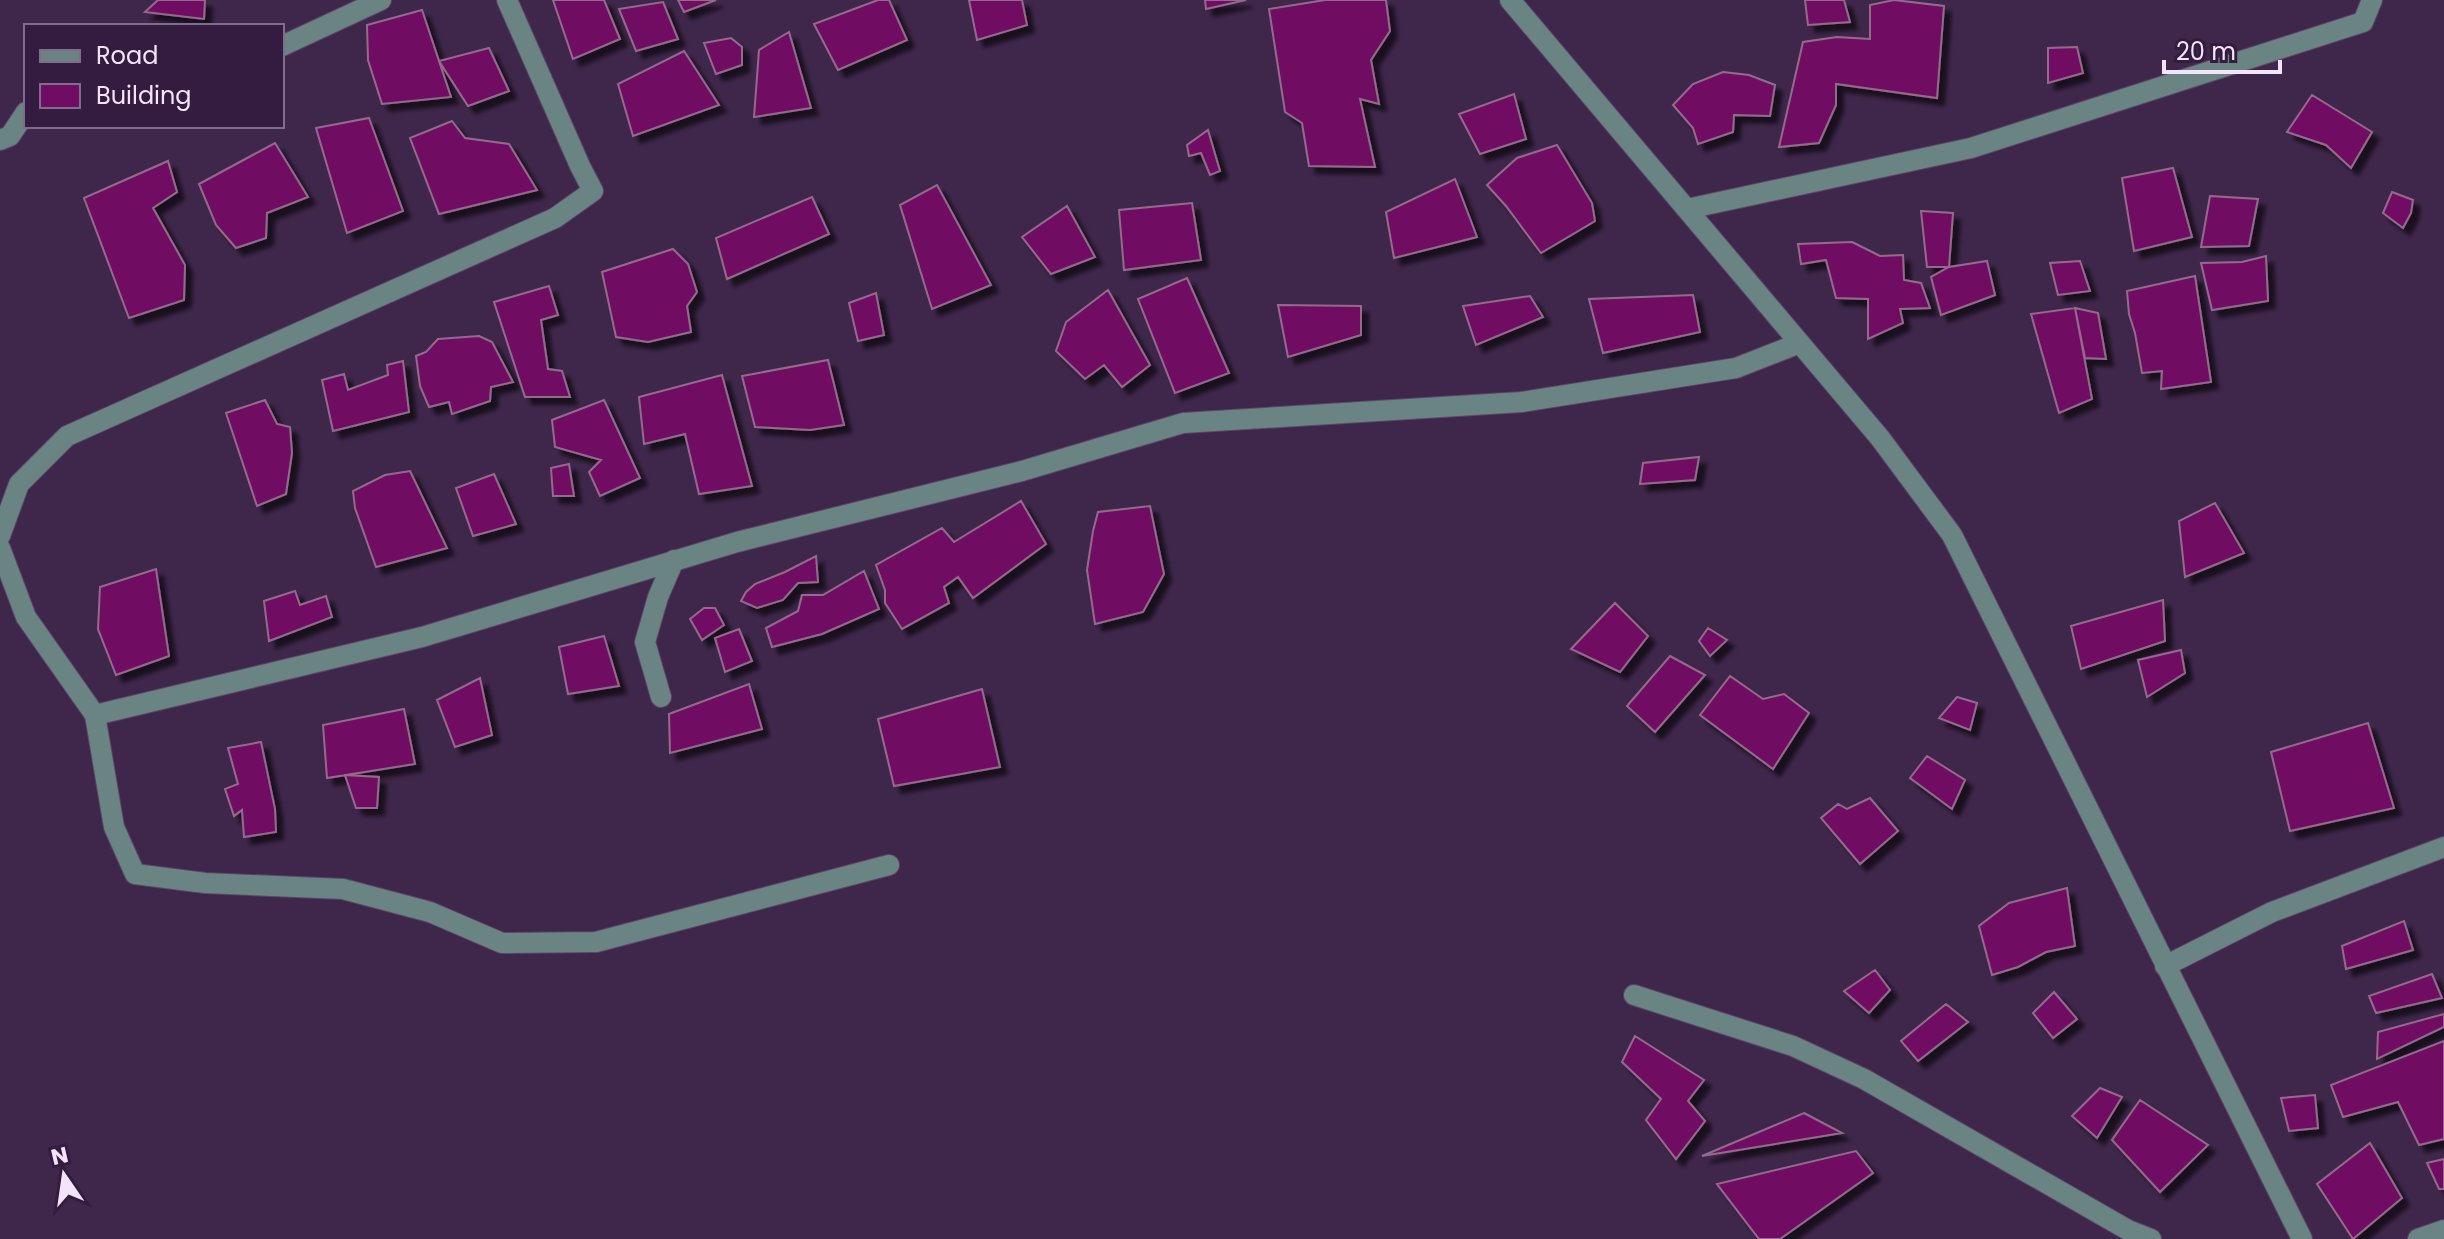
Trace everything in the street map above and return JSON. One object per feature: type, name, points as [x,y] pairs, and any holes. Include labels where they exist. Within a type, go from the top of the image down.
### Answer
[{"type":"street","points":[[284,45],[381,0]]},
{"type":"street","points":[[0,536],[19,484],[67,436],[555,218],[593,191],[507,0]]},
{"type":"street","points":[[1510,0],[1880,438],[1952,535],[2302,1239]]},
{"type":"street","points":[[1687,209],[1971,148],[2363,22],[2372,0]]},
{"type":"street","points":[[0,140],[10,136],[24,115]]},
{"type":"street","points":[[95,715],[422,637],[737,542],[1022,471],[1183,423],[1522,402],[1736,368],[1800,343]]},
{"type":"street","points":[[0,548],[26,617],[95,715],[114,827],[135,874],[205,883],[343,889],[430,912],[502,943],[596,942],[889,865]]},
{"type":"street","points":[[661,697],[645,642],[658,597],[674,560]]},
{"type":"street","points":[[2165,966],[2272,912],[2444,847]]},
{"type":"street","points":[[1634,995],[1793,1046],[1864,1079],[2128,1230],[2151,1239]]},
{"type":"street","points":[[2418,1239],[2444,1230]]},
{"type":"building","points":[[158,0],[205,0],[204,19],[145,12]]},
{"type":"building","points":[[553,0],[604,0],[620,39],[573,59]]},
{"type":"building","points":[[678,0],[716,0],[684,12]]},
{"type":"building","points":[[878,0],[889,0],[907,40],[838,70],[814,24]]},
{"type":"building","points":[[969,0],[1022,0],[1027,25],[977,40]]},
{"type":"building","points":[[1205,0],[1246,0],[1206,9]]},
{"type":"building","points":[[1325,0],[1386,0],[1390,31],[1371,60],[1379,104],[1360,99],[1375,167],[1309,166],[1302,123],[1285,112],[1269,9]]},
{"type":"building","points":[[1805,0],[1844,0],[1850,22],[1808,25]]},
{"type":"building","points":[[1894,0],[1944,6],[1937,98],[1836,84],[1836,105],[1819,143],[1779,147],[1803,42],[1837,37],[1870,39],[1870,5]]},
{"type":"building","points":[[663,2],[678,39],[636,51],[619,9]]},
{"type":"building","points":[[422,10],[451,97],[382,104],[368,60],[367,25]]},
{"type":"building","points":[[789,32],[811,108],[754,117],[759,50]]},
{"type":"building","points":[[731,38],[742,47],[742,65],[716,74],[704,43]]},
{"type":"building","points":[[2077,47],[2083,73],[2048,83],[2048,48]]},
{"type":"building","points":[[489,48],[509,91],[468,106],[439,61]]},
{"type":"building","points":[[684,51],[719,105],[633,136],[618,84]]},
{"type":"building","points":[[1723,72],[1749,75],[1775,85],[1770,116],[1734,115],[1733,132],[1698,144],[1693,128],[1673,105],[1693,84]]},
{"type":"building","points":[[1514,94],[1526,139],[1480,154],[1459,114]]},
{"type":"building","points":[[2312,95],[2372,132],[2351,168],[2326,145],[2287,132]]},
{"type":"building","points":[[369,118],[403,211],[347,233],[316,128]]},
{"type":"building","points":[[452,121],[465,138],[509,144],[537,190],[439,214],[410,138]]},
{"type":"building","points":[[1208,130],[1220,171],[1210,175],[1201,153],[1189,156],[1187,145]]},
{"type":"building","points":[[275,143],[308,197],[267,213],[266,238],[236,248],[216,225],[199,184]]},
{"type":"building","points":[[1557,145],[1592,203],[1595,221],[1541,253],[1487,185],[1517,158]]},
{"type":"building","points":[[168,161],[177,192],[153,208],[185,265],[184,300],[129,318],[84,198]]},
{"type":"building","points":[[2173,168],[2192,237],[2134,251],[2122,178]]},
{"type":"building","points":[[1455,179],[1477,237],[1394,258],[1386,212]]},
{"type":"building","points":[[937,185],[991,285],[932,309],[900,205]]},
{"type":"building","points":[[2392,192],[2413,200],[2411,213],[2403,228],[2383,213]]},
{"type":"building","points":[[2210,196],[2258,199],[2249,246],[2201,247]]},
{"type":"building","points":[[812,197],[829,234],[727,279],[716,238]]},
{"type":"building","points":[[1192,203],[1201,260],[1124,270],[1119,210]]},
{"type":"building","points":[[1067,206],[1095,257],[1051,274],[1022,237]]},
{"type":"building","points":[[1921,211],[1953,213],[1949,267],[1927,267]]},
{"type":"building","points":[[1852,242],[1880,256],[1903,255],[1904,280],[1921,283],[1930,308],[1900,309],[1903,323],[1868,339],[1868,299],[1836,298],[1826,260],[1801,264],[1798,244]]},
{"type":"building","points":[[673,249],[688,264],[697,292],[687,306],[691,332],[648,342],[616,337],[602,272]]},
{"type":"building","points":[[2266,256],[2268,301],[2212,310],[2201,263],[2242,262]]},
{"type":"building","points":[[1987,261],[1995,295],[1941,315],[1931,277],[1949,267]]},
{"type":"building","points":[[2080,261],[2090,291],[2058,295],[2050,263]]},
{"type":"building","points":[[2195,276],[2211,382],[2161,389],[2162,371],[2142,373],[2127,291]]},
{"type":"building","points":[[1187,278],[1229,373],[1175,393],[1138,299]]},
{"type":"building","points":[[549,286],[558,315],[541,320],[548,369],[562,371],[570,397],[525,397],[494,302]]},
{"type":"building","points":[[1108,290],[1150,365],[1122,387],[1104,365],[1085,379],[1056,351],[1066,322]]},
{"type":"building","points":[[876,293],[884,335],[858,341],[849,303]]},
{"type":"building","points":[[1693,295],[1700,332],[1603,353],[1589,299]]},
{"type":"building","points":[[1530,296],[1543,317],[1476,345],[1463,306]]},
{"type":"building","points":[[1278,305],[1361,306],[1361,335],[1288,357]]},
{"type":"building","points":[[2075,308],[2092,399],[2059,413],[2031,314]]},
{"type":"building","points":[[2075,308],[2098,313],[2106,359],[2085,358]]},
{"type":"building","points":[[479,336],[492,342],[513,382],[491,387],[490,401],[452,414],[449,402],[429,407],[420,386],[416,356],[426,352],[438,339]]},
{"type":"building","points":[[828,360],[844,425],[810,430],[755,427],[742,376]]},
{"type":"building","points":[[403,361],[409,412],[333,431],[322,380],[344,374],[348,390],[388,375],[387,365]]},
{"type":"building","points":[[722,375],[752,486],[699,494],[685,434],[644,444],[639,397]]},
{"type":"building","points":[[265,400],[277,424],[290,427],[292,453],[286,494],[257,506],[226,413]]},
{"type":"building","points":[[604,400],[640,478],[600,496],[589,472],[601,460],[555,447],[552,420]]},
{"type":"building","points":[[1699,457],[1695,480],[1640,484],[1643,463]]},
{"type":"building","points":[[569,464],[574,496],[553,496],[551,468]]},
{"type":"building","points":[[410,471],[447,548],[376,567],[355,508],[353,491],[385,475]]},
{"type":"building","points":[[494,474],[516,524],[473,536],[456,488]]},
{"type":"building","points":[[1021,501],[1046,544],[973,598],[958,577],[944,587],[949,603],[902,629],[885,603],[885,590],[876,565],[942,528],[954,542]]},
{"type":"building","points":[[2215,503],[2244,553],[2185,577],[2179,521]]},
{"type":"building","points":[[1150,506],[1164,574],[1143,612],[1095,624],[1087,570],[1098,512]]},
{"type":"building","points":[[816,556],[818,582],[798,583],[783,600],[757,608],[741,601],[755,584]]},
{"type":"building","points":[[156,569],[169,656],[116,675],[98,629],[100,587]]},
{"type":"building","points":[[864,571],[879,609],[822,634],[772,647],[766,628],[798,611],[802,595],[823,595]]},
{"type":"building","points":[[295,591],[300,605],[326,596],[332,617],[269,641],[264,601]]},
{"type":"building","points":[[2163,600],[2165,641],[2081,669],[2071,626]]},
{"type":"building","points":[[1615,603],[1648,636],[1620,672],[1571,649]]},
{"type":"building","points":[[704,608],[715,608],[724,625],[702,640],[690,619]]},
{"type":"building","points":[[1708,628],[1727,640],[1710,656],[1699,641]]},
{"type":"building","points":[[739,629],[752,661],[725,672],[715,638]]},
{"type":"building","points":[[604,636],[619,686],[568,694],[559,647]]},
{"type":"building","points":[[2181,650],[2185,673],[2147,697],[2138,660]]},
{"type":"building","points":[[1670,656],[1705,675],[1655,732],[1627,706]]},
{"type":"building","points":[[1730,676],[1763,699],[1784,694],[1809,713],[1773,769],[1700,715]]},
{"type":"building","points":[[480,678],[492,735],[455,747],[437,700]]},
{"type":"building","points":[[749,684],[762,729],[670,753],[669,714]]},
{"type":"building","points":[[982,689],[1000,767],[894,786],[878,719]]},
{"type":"building","points":[[1957,697],[1977,703],[1970,730],[1939,718]]},
{"type":"building","points":[[404,709],[415,764],[327,778],[323,725]]},
{"type":"building","points":[[2368,723],[2394,808],[2290,831],[2271,752]]},
{"type":"building","points":[[261,742],[275,809],[276,832],[244,837],[242,810],[234,816],[225,789],[238,784],[228,748]]},
{"type":"building","points":[[1927,756],[1965,780],[1952,809],[1910,778]]},
{"type":"building","points":[[345,775],[379,777],[377,808],[356,808]]},
{"type":"building","points":[[1870,798],[1898,831],[1860,864],[1821,818],[1838,804],[1847,809]]},
{"type":"building","points":[[2067,888],[2075,946],[2046,952],[2018,967],[1992,975],[1979,926],[2009,903]]},
{"type":"building","points":[[2404,921],[2413,950],[2346,969],[2342,946]]},
{"type":"building","points":[[1875,970],[1890,990],[1869,1013],[1844,991]]},
{"type":"building","points":[[2432,974],[2442,998],[2376,1013],[2369,996]]},
{"type":"building","points":[[2054,992],[2077,1019],[2053,1038],[2033,1013]]},
{"type":"building","points":[[1946,1004],[1968,1022],[1918,1061],[1901,1041]]},
{"type":"building","points":[[2444,1014],[2444,1027],[2377,1059],[2378,1032]]},
{"type":"building","points":[[1635,1036],[1704,1080],[1688,1101],[1705,1121],[1676,1159],[1646,1120],[1661,1099],[1622,1062]]},
{"type":"building","points":[[2444,1041],[2444,1139],[2419,1145],[2398,1102],[2343,1117],[2331,1085]]},
{"type":"building","points":[[2100,1088],[2122,1097],[2097,1138],[2072,1116]]},
{"type":"building","points":[[2315,1095],[2318,1128],[2289,1131],[2281,1098]]},
{"type":"building","points":[[2140,1100],[2208,1145],[2160,1192],[2112,1140]]},
{"type":"building","points":[[1804,1113],[1842,1133],[1702,1156]]},
{"type":"building","points":[[2370,1143],[2402,1198],[2353,1239],[2317,1184]]},
{"type":"building","points":[[1856,1151],[1873,1173],[1780,1239],[1759,1239],[1717,1184]]},
{"type":"building","points":[[2444,1159],[2444,1189],[2439,1189],[2427,1163]]}]
